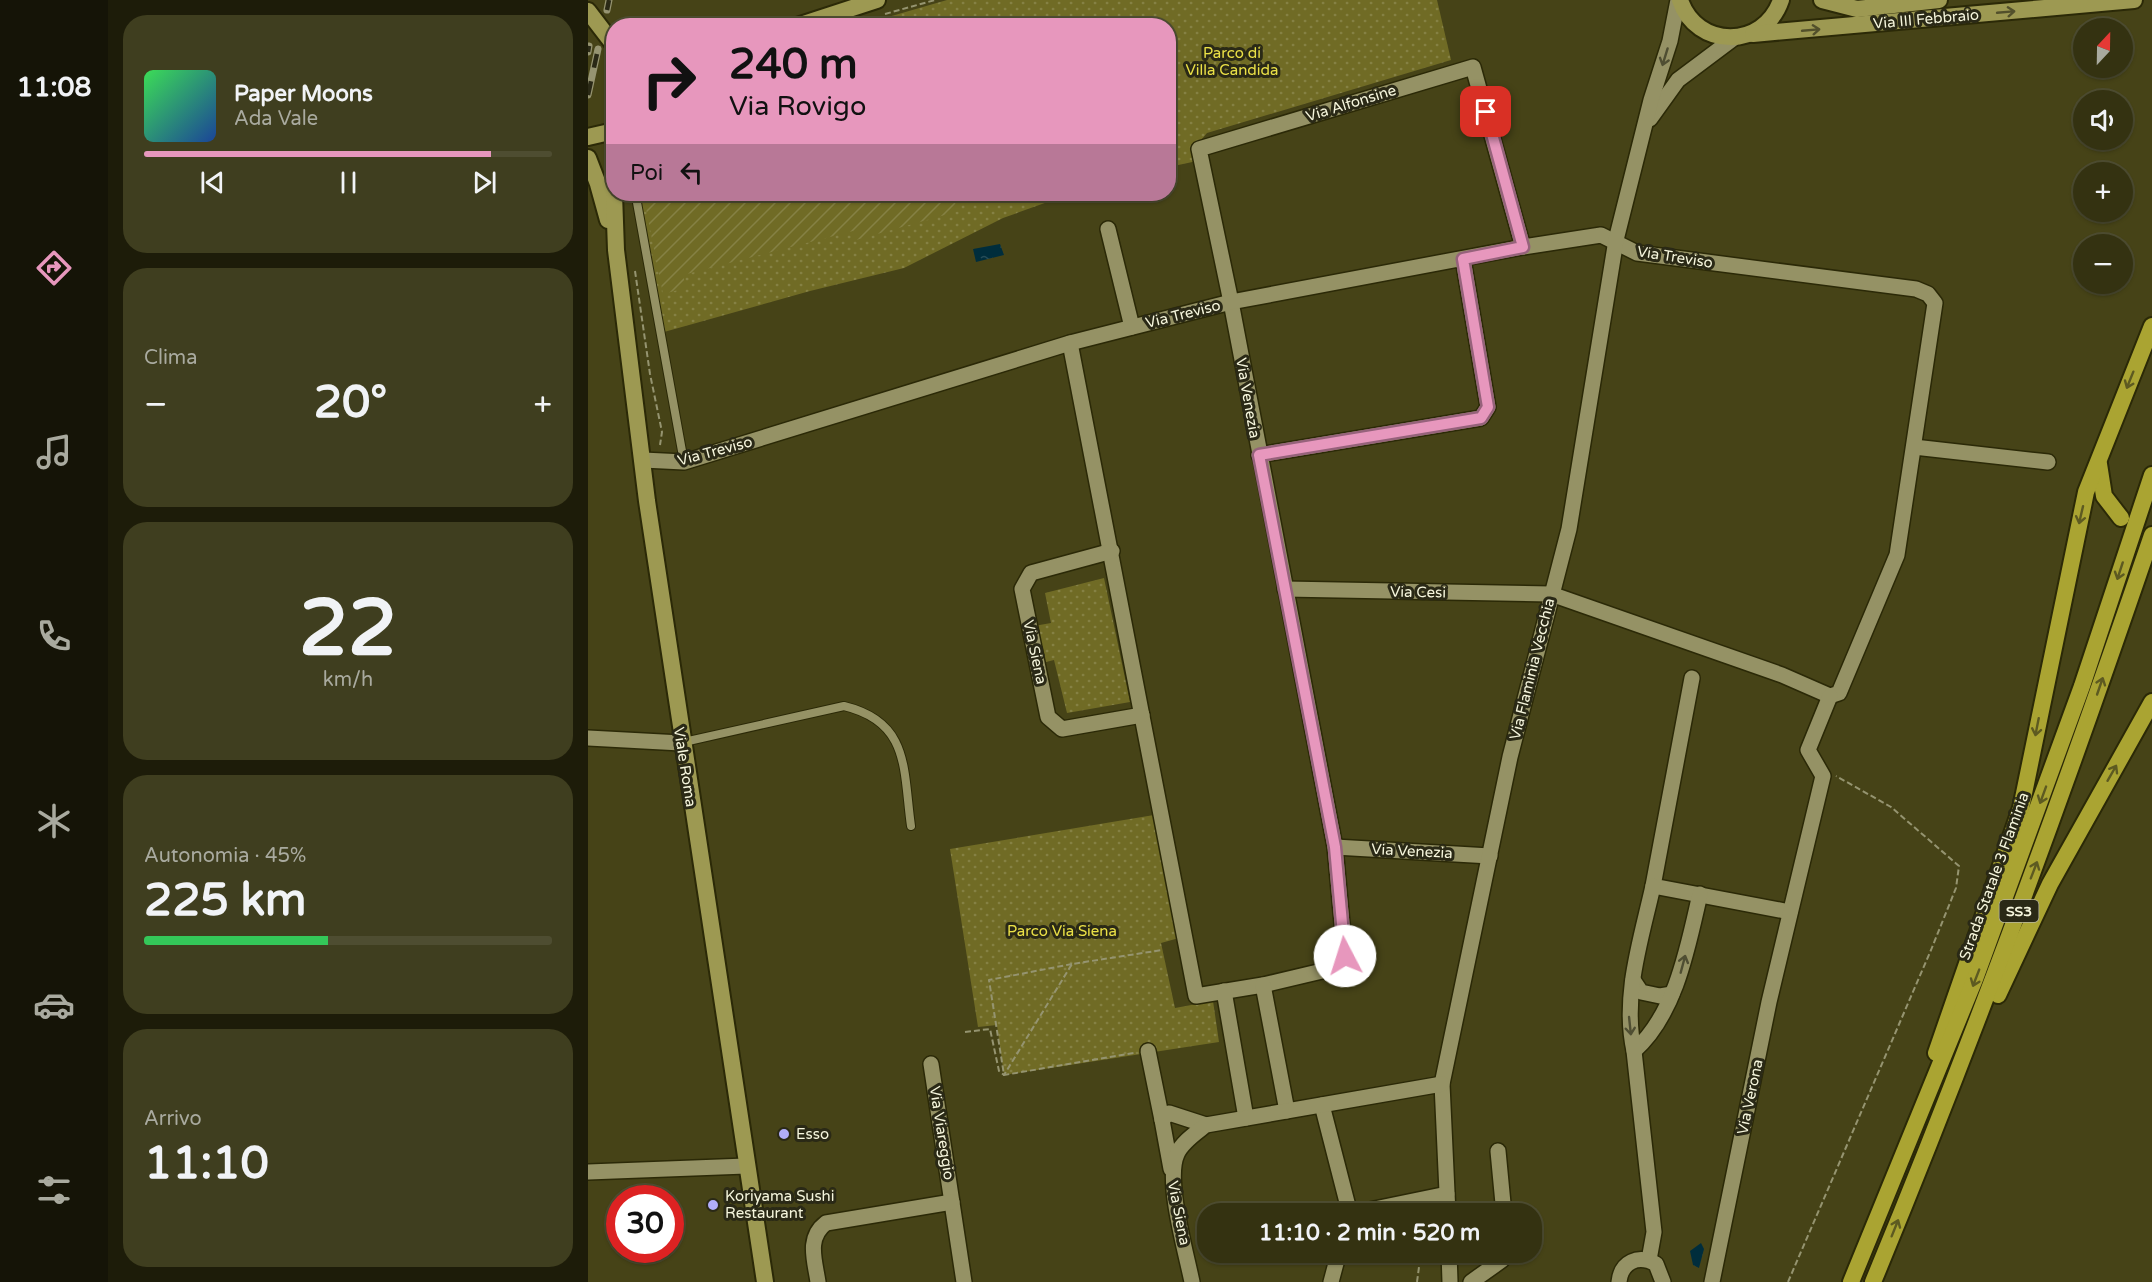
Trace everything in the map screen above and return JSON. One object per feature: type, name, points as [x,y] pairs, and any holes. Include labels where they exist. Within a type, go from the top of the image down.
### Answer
[{"type":"highway","points":[[1920,1118],[1940,1036],[2021,808],[2086,492],[2152,326]]},
{"type":"highway","points":[[2099,460],[2099,474],[2104,496],[2121,518]]},
{"type":"highway","name":"Strada Statale 3 Flaminia","points":[[1851,1282],[1920,1118],[2029,833],[2082,686],[2152,475]]},
{"type":"highway","name":"SS3","points":[[1873,1282],[1938,1126],[2040,854],[2152,535]]},
{"type":"highway","points":[[1938,1126],[2050,884],[2152,702]]},
{"type":"main road","name":"Via Flaminia Vecchia","points":[[1679,0],[1688,16],[1708,31],[1734,38],[1753,34]]},
{"type":"main road","points":[[1753,34],[1772,18],[1781,0]]},
{"type":"main road","points":[[1821,0],[1857,9],[1939,0]]},
{"type":"main road","name":"Via III Febbraio","points":[[1753,34],[2134,0]]},
{"type":"main road","points":[[833,18],[879,8]]},
{"type":"main road","points":[[588,11],[606,35]]},
{"type":"main road","points":[[588,39],[606,43]]},
{"type":"main road","points":[[588,137],[606,133]]},
{"type":"main road","name":"Viale Roma","points":[[588,158],[598,184],[616,250],[650,461],[681,742],[765,1282]]},
{"type":"main road","name":"Viale Roma","points":[[614,201],[616,250]]},
{"type":"street","name":"Via Flaminia Vecchia","points":[[1447,1203],[1442,1084],[1510,757],[1569,529],[1616,240],[1644,126],[1670,40],[1679,0]]},
{"type":"street","name":"Via Flaminia Vecchia","points":[[1644,126],[1678,80],[1734,38]]},
{"type":"street","name":"Via Alfonsine","points":[[1231,302],[1199,149],[1473,67],[1523,247]]},
{"type":"street","name":"Via Treviso","points":[[1108,229],[1132,327]]},
{"type":"street","name":"Via Treviso","points":[[650,461],[684,462],[1070,343],[1231,302],[1523,247],[1601,235],[1616,240],[1637,253],[1916,289],[1928,294],[1935,303],[1897,555],[1839,693],[1830,696]]},
{"type":"street","points":[[1259,455],[1481,418],[1488,407],[1463,259]]},
{"type":"street","name":"Via Venezia","points":[[1224,991],[1263,985],[1339,967],[1345,956],[1335,847],[1231,302]]},
{"type":"street","points":[[1070,343],[1112,551],[1196,996],[1224,991],[1246,1118]]},
{"type":"street","points":[[1914,447],[2048,462]]},
{"type":"street","name":"Via Siena","points":[[1112,551],[1031,573],[1022,590],[1048,717],[1062,729],[1142,715]]},
{"type":"street","name":"Via Cesi","points":[[1285,589],[1551,594]]},
{"type":"street","points":[[1551,594],[1771,671],[1830,696]]},
{"type":"street","points":[[1649,1260],[1654,1232],[1634,1051],[1629,1026],[1633,980],[1692,678]]},
{"type":"street","name":"Via Verona","points":[[1712,1282],[1790,912],[1823,776],[1808,750],[1830,696]]},
{"type":"street","points":[[588,738],[681,742]]},
{"type":"street","name":"Via Venezia","points":[[1335,847],[1490,856]]},
{"type":"street","points":[[1653,886],[1790,912]]},
{"type":"street","points":[[1634,1051],[1644,1042],[1672,994],[1682,968],[1700,894]]},
{"type":"street","points":[[1633,980],[1641,992],[1660,996],[1672,994]]},
{"type":"street","points":[[1263,985],[1287,1111]]},
{"type":"street","points":[[1148,1051],[1171,1174]]},
{"type":"street","name":"Via Viareggio","points":[[931,1064],[964,1282]]},
{"type":"street","points":[[1162,1120],[1169,1113],[1178,1114],[1206,1125],[1442,1084]]},
{"type":"street","points":[[1322,1105],[1347,1203]]},
{"type":"street","name":"Via Siena","points":[[1191,1282],[1171,1174],[1177,1153],[1191,1136],[1206,1125]]},
{"type":"street","points":[[1498,1151],[1503,1203]]},
{"type":"street","points":[[588,1172],[746,1166]]},
{"type":"street","points":[[1403,1203],[1447,1194]]},
{"type":"street","points":[[819,1282],[813,1241],[816,1230],[826,1223],[952,1202]]},
{"type":"street","points":[[1619,1282],[1623,1269],[1635,1260],[1649,1260],[1660,1269],[1663,1282]]},
{"type":"street","points":[[1332,1282],[1336,1263]]},
{"type":"street","points":[[1449,1263],[1450,1282]]},
{"type":"street","points":[[1471,1282],[1498,1263]]},
{"type":"lane","points":[[637,201],[684,462]]},
{"type":"lane","points":[[681,742],[844,706],[860,710],[892,732],[899,745],[911,826]]},
{"type":"path","points":[[879,8],[934,0]]},
{"type":"path","points":[[636,271],[650,374],[662,432],[650,461]]},
{"type":"path","points":[[1788,1282],[1931,950],[1956,888],[1959,866],[1891,807],[1819,766]]},
{"type":"path","points":[[1004,1075],[989,980],[1162,950]]},
{"type":"path","points":[[1004,1075],[1072,964]]},
{"type":"path","points":[[965,1032],[990,1029],[999,1071],[1004,1075],[1148,1051]]},
{"type":"path","points":[[1417,1282],[1420,1263]]},
{"type":"green space","name":"Parco di Villa Candida","points":[[947,0],[1437,0],[1451,60],[1207,133],[1196,146],[1197,161],[1176,166],[1176,18],[885,18]]},
{"type":"green space","points":[[638,201],[1050,201],[1003,218],[904,268],[810,291],[664,332]]},
{"type":"green space","points":[[644,201],[911,201],[912,204],[924,201],[954,201],[959,211],[856,240],[853,231],[683,275],[686,288],[663,294]]},
{"type":"green space","points":[[1104,578],[1130,702],[1067,713],[1054,660],[1042,663],[1034,626],[1051,623],[1045,593]]},
{"type":"green space","name":"Parco Via Siena","points":[[1154,815],[1179,938],[1161,943],[1175,1008],[1213,1001],[1219,1042],[1004,1075],[997,1025],[978,1027],[950,849]]},
{"type":"water","points":[[1000,244],[1004,255],[976,262],[973,249]]},
{"type":"water","points":[[1701,1243],[1704,1249],[1699,1268],[1693,1265],[1690,1251]]},
{"type":"railway","points":[[607,10],[609,0]]},
{"type":"railway","points":[[588,52],[589,46]]},
{"type":"railway","points":[[588,95],[598,49]]},
{"type":"place","name":"Esso","points":[[784,1134]]},
{"type":"place","name":"Koriyama Sushi Restaurant","points":[[713,1205]]},
{"type":"route","points":[[1345,956],[1335,847],[1259,455],[1481,418],[1488,407],[1463,259],[1523,247],[1486,112]]}]
